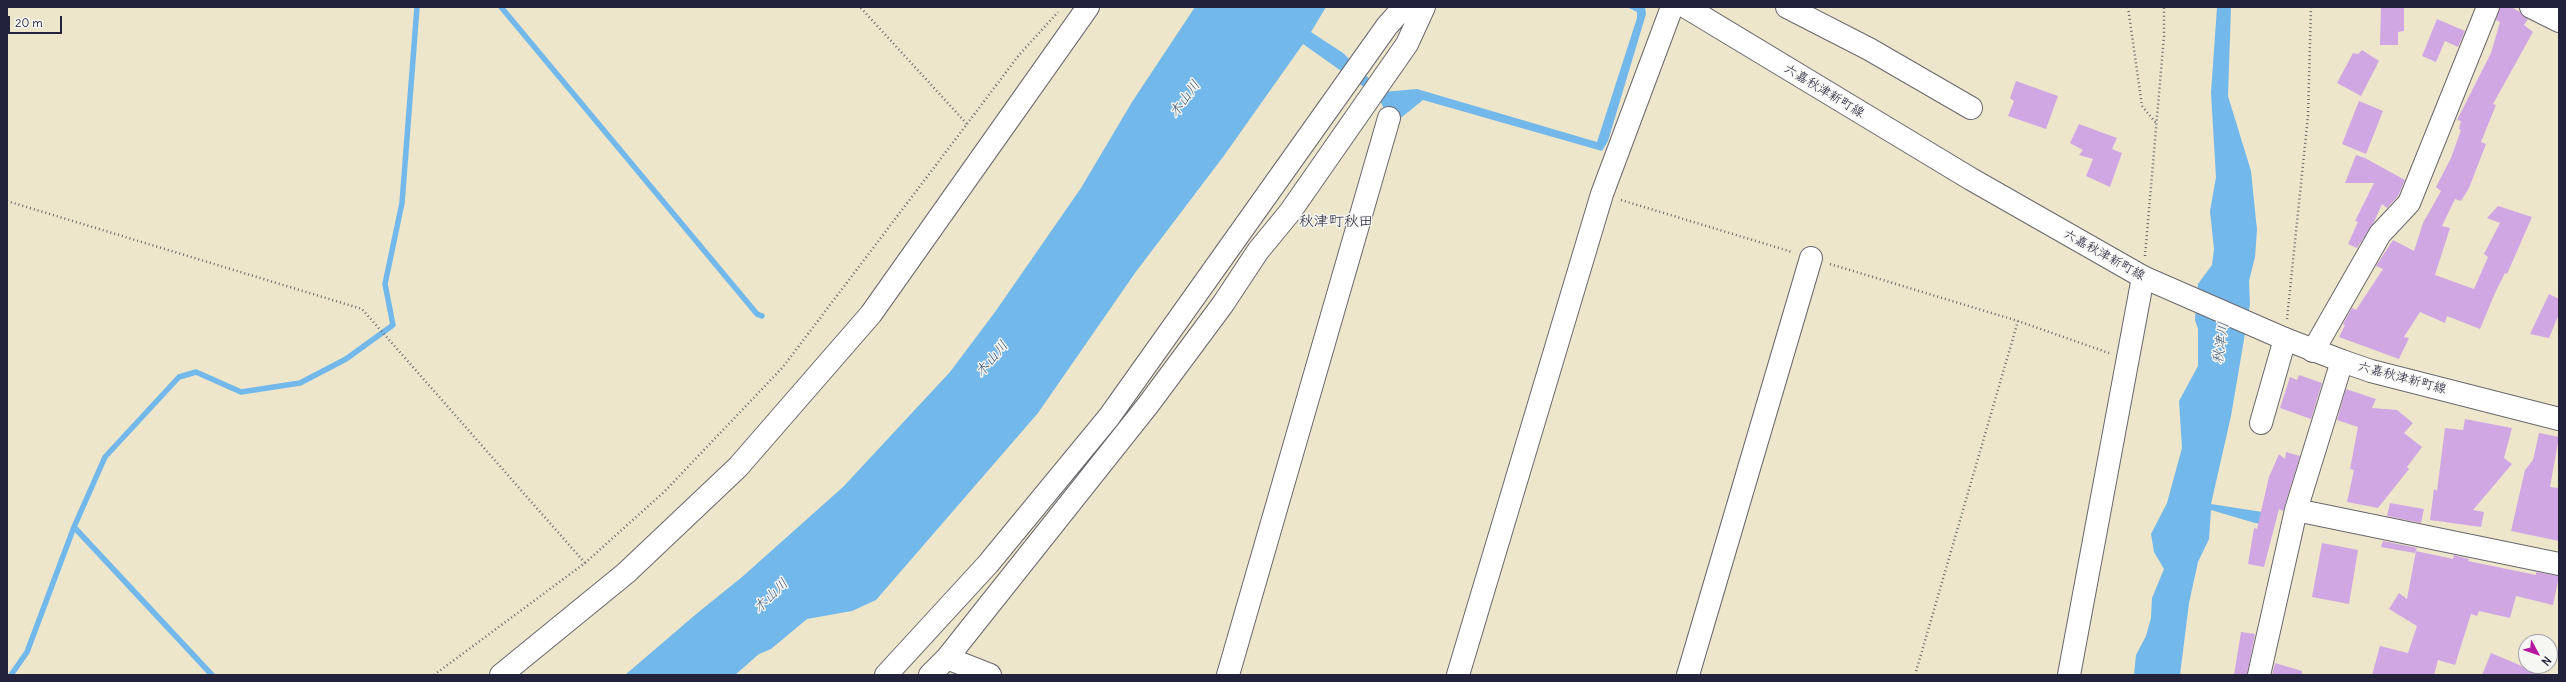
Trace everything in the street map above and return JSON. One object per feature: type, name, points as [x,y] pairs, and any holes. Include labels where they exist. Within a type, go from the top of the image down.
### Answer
[{"type":"street","points":[[501,675],[626,572],[738,467],[871,314],[1088,7]]},
{"type":"street","points":[[886,675],[988,564],[1109,417],[1387,26],[1404,7]]},
{"type":"street","points":[[930,675],[947,658],[1148,405],[1223,304],[1258,251],[1290,212],[1407,44],[1424,7]]},
{"type":"street","points":[[1458,675],[1602,194],[1672,7]]},
{"type":"street","name":"六嘉秋津新町線","points":[[1686,7],[1970,179],[2143,276],[2313,351],[2371,371],[2559,419]]},
{"type":"street","points":[[1787,7],[1869,49],[1971,108]]},
{"type":"street","points":[[2313,351],[2380,234],[2409,202],[2488,7]]},
{"type":"street","points":[[2531,7],[2559,21]]},
{"type":"street","points":[[1228,675],[1389,118]]},
{"type":"street","points":[[1688,675],[1811,258]]},
{"type":"street","points":[[2069,675],[2143,276]]},
{"type":"street","points":[[2261,423],[2285,339]]},
{"type":"street","points":[[2259,675],[2296,510],[2342,361]]},
{"type":"street","points":[[2296,510],[2559,564]]},
{"type":"street","points":[[947,658],[990,675]]},
{"type":"path","points":[[860,7],[967,124]]},
{"type":"path","points":[[434,675],[585,563],[664,492],[783,367],[1019,55],[1062,7]]},
{"type":"path","points":[[2128,7],[2142,106],[2157,124]]},
{"type":"path","points":[[2143,276],[2164,36],[2164,7]]},
{"type":"path","points":[[2285,339],[2308,116],[2311,7]]},
{"type":"path","points":[[1602,194],[2018,321],[2128,360]]},
{"type":"path","points":[[7,202],[362,309],[585,563]]},
{"type":"path","points":[[1915,675],[2018,321]]},
{"type":"water","name":"木山川","points":[[1195,7],[1326,7],[1311,32],[1343,53],[1383,92],[1417,89],[1597,142],[1637,18],[1637,12],[1627,7],[1645,7],[1646,14],[1608,141],[1602,151],[1423,100],[1397,121],[1389,118],[1378,97],[1303,44],[1223,157],[1135,273],[1038,413],[876,600],[852,611],[807,619],[771,649],[759,654],[735,675],[625,675],[742,577],[843,487],[950,372],[995,312],[1081,188],[1132,102]]},
{"type":"water","name":"秋津川","points":[[2217,7],[2231,7],[2228,96],[2251,171],[2257,230],[2255,257],[2249,281],[2250,304],[2231,416],[2211,504],[2275,514],[2273,525],[2255,523],[2211,510],[2209,539],[2198,562],[2189,603],[2180,675],[2134,675],[2136,655],[2146,636],[2151,618],[2152,598],[2164,569],[2154,552],[2151,534],[2167,503],[2182,448],[2179,401],[2198,366],[2198,329],[2195,320],[2198,284],[2212,265],[2214,249],[2210,211],[2216,177],[2211,93]]},
{"type":"building","points":[[2381,7],[2404,7],[2404,31],[2398,32],[2398,45],[2380,45]]},
{"type":"building","points":[[2500,7],[2511,7],[2520,12],[2528,19],[2524,25],[2533,32],[2493,104],[2496,105],[2481,142],[2486,144],[2469,188],[2461,201],[2455,199],[2442,226],[2450,228],[2435,275],[2474,289],[2488,257],[2484,254],[2500,223],[2487,218],[2498,206],[2532,217],[2507,274],[2505,273],[2495,293],[2480,329],[2447,316],[2445,323],[2420,312],[2404,337],[2409,338],[2399,359],[2339,337],[2345,325],[2343,324],[2352,308],[2356,310],[2383,269],[2376,266],[2393,240],[2414,251],[2423,223],[2441,191],[2436,187],[2451,158],[2461,130],[2459,129],[2461,121],[2457,120],[2491,53],[2500,22],[2496,20]]},
{"type":"building","points":[[2437,19],[2465,31],[2458,47],[2445,41],[2436,62],[2422,56]]},
{"type":"building","points":[[2362,50],[2379,61],[2361,96],[2337,83],[2353,53],[2358,54]]},
{"type":"building","points":[[2016,81],[2058,96],[2046,129],[2008,116],[2014,101],[2010,98]]},
{"type":"building","points":[[2359,101],[2383,111],[2366,154],[2342,144]]},
{"type":"building","points":[[2079,124],[2117,138],[2112,149],[2122,153],[2110,187],[2086,176],[2093,159],[2079,155],[2083,150],[2070,143]]},
{"type":"building","points":[[2356,155],[2365,158],[2405,180],[2398,196],[2387,208],[2382,204],[2374,222],[2357,248],[2348,244],[2358,222],[2355,221],[2374,183],[2345,183]]},
{"type":"building","points":[[2549,294],[2559,299],[2559,314],[2549,338],[2530,334]]},
{"type":"building","points":[[2299,375],[2322,383],[2311,419],[2280,408],[2290,377],[2297,380]]},
{"type":"building","points":[[2346,389],[2376,399],[2372,408],[2397,410],[2413,423],[2404,433],[2422,447],[2407,467],[2409,469],[2378,508],[2347,502],[2354,470],[2350,469],[2358,427],[2337,420]]},
{"type":"building","points":[[2465,419],[2512,428],[2504,458],[2512,464],[2473,510],[2484,512],[2481,527],[2430,520],[2434,489],[2437,491],[2445,428],[2463,430]]},
{"type":"building","points":[[2539,433],[2559,437],[2550,487],[2559,488],[2559,541],[2511,531],[2525,470],[2533,460]]},
{"type":"building","points":[[2286,452],[2300,456],[2283,511],[2279,509],[2264,567],[2248,564],[2254,528],[2257,529],[2269,477],[2279,454],[2285,459]]},
{"type":"building","points":[[2390,503],[2424,509],[2421,523],[2387,516]]},
{"type":"building","points":[[2383,541],[2417,548],[2415,553],[2381,547]]},
{"type":"building","points":[[2322,543],[2358,550],[2349,604],[2312,597]]},
{"type":"building","points":[[2416,551],[2453,559],[2454,555],[2469,559],[2468,561],[2536,575],[2536,572],[2559,576],[2553,605],[2516,596],[2510,618],[2479,611],[2477,616],[2471,614],[2455,665],[2438,660],[2434,675],[2372,675],[2380,646],[2408,653],[2417,626],[2389,609],[2399,593],[2407,599]]},
{"type":"building","points":[[2241,632],[2255,634],[2247,675],[2234,675]]},
{"type":"building","points":[[2491,653],[2518,664],[2518,674],[2543,675],[2482,675]]},
{"type":"building","points":[[2275,663],[2302,671],[2302,675],[2272,675]]},
{"type":"waterway","points":[[11,675],[27,652],[74,527],[105,457],[179,377],[196,372],[241,392],[300,383],[346,359],[393,325],[385,284],[402,203],[417,7]]},
{"type":"waterway","points":[[501,7],[757,314],[762,316]]},
{"type":"waterway","points":[[74,527],[212,675]]},
{"type":"district","name":"秋津町秋田","points":[[1336,222]]}]
